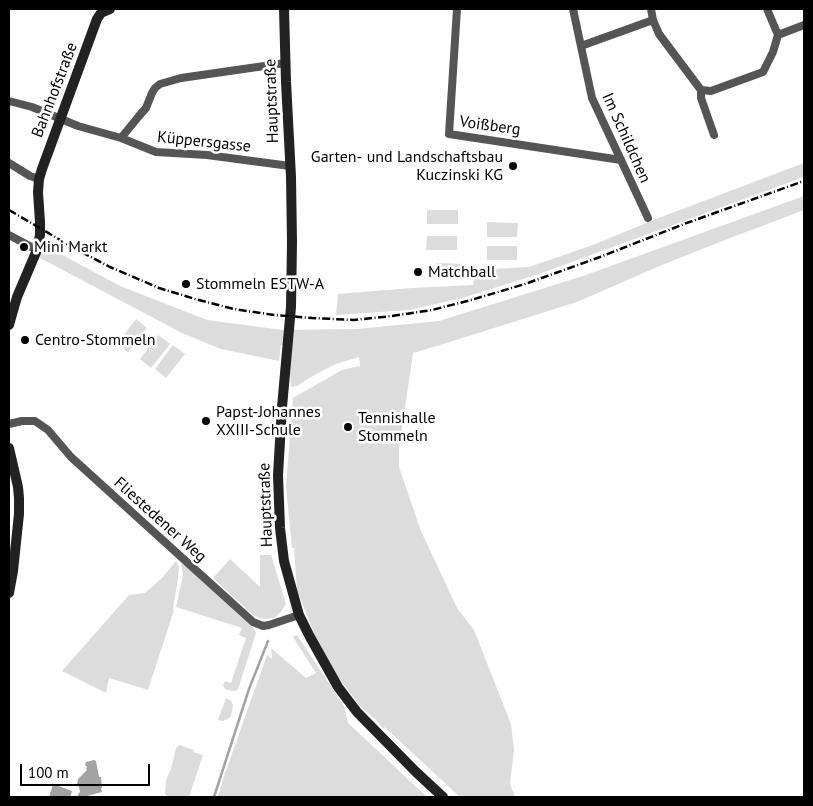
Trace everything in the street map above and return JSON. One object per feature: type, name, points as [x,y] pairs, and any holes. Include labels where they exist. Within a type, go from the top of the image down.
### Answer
[{"type":"street","name":"Hauptstraße","points":[[284,9],[292,242],[290,307],[278,491],[284,561],[299,615],[338,687],[357,712],[443,797]]},
{"type":"street","name":"Voißberg","points":[[457,9],[449,134],[621,160]]},
{"type":"street","name":"Im Schildchen","points":[[573,9],[592,98],[648,218]]},
{"type":"street","points":[[651,9],[659,34],[701,90],[701,98],[714,135]]},
{"type":"street","points":[[701,90],[711,91],[763,72],[774,52],[778,35],[767,9]]},
{"type":"street","name":"Bahnhofstraße","points":[[9,325],[17,297],[37,250],[40,229],[38,198],[40,179],[97,19],[103,10]]},
{"type":"street","points":[[580,46],[653,20]]},
{"type":"street","points":[[778,35],[804,25]]},
{"type":"street","points":[[121,138],[142,112],[155,88],[160,84],[181,78],[286,63]]},
{"type":"street","name":"Küppersgasse","points":[[9,101],[32,107],[78,126],[121,138],[156,152],[206,155],[290,166]]},
{"type":"street","points":[[9,163],[30,176],[40,179]]},
{"type":"street","points":[[9,235],[37,250]]},
{"type":"street","name":"Fliestedener Weg","points":[[9,424],[22,420],[35,421],[48,430],[71,457],[253,622],[263,626],[299,615]]},
{"type":"street","points":[[9,448],[20,498],[9,586]]},
{"type":"shaded area","points":[[804,163],[804,177],[539,274],[462,298],[409,310],[336,315],[338,294],[473,285],[476,270],[529,267],[593,245]]},
{"type":"shaded area","points":[[804,196],[804,210],[657,267],[577,302],[413,353],[399,449],[399,467],[421,531],[457,608],[474,630],[511,724],[514,750],[510,784],[515,797],[460,797],[384,727],[383,729],[361,707],[338,677],[316,638],[297,590],[286,487],[293,398],[342,370],[360,366],[359,357],[336,364],[297,386],[291,387],[292,346],[281,345],[279,361],[221,349],[182,333],[40,258],[42,244],[120,286],[207,320],[283,330],[357,329],[439,321],[583,276]]},
{"type":"shaded area","points":[[427,210],[458,210],[458,224],[427,224]]},
{"type":"shaded area","points":[[487,222],[518,223],[517,237],[487,237]]},
{"type":"shaded area","points":[[427,236],[457,236],[457,250],[426,250]]},
{"type":"shaded area","points":[[487,246],[517,246],[517,260],[487,260]]},
{"type":"shaded area","points":[[436,263],[466,264],[466,278],[435,278]]},
{"type":"shaded area","points":[[136,319],[147,328],[128,352],[117,344]]},
{"type":"shaded area","points":[[158,335],[170,344],[151,368],[140,359]]},
{"type":"shaded area","points":[[173,345],[185,354],[166,378],[155,369]]},
{"type":"shaded area","points":[[260,555],[271,555],[286,604],[274,618],[259,618],[252,614],[213,578],[230,559],[260,587]]},
{"type":"shaded area","points":[[176,561],[179,566],[174,610],[148,690],[109,678],[106,693],[62,671],[129,595],[145,593],[162,578]]},
{"type":"shaded area","points":[[183,563],[254,629],[256,633],[238,689],[235,691],[225,689],[223,685],[225,681],[231,683],[246,638],[239,635],[242,628],[176,607],[183,575],[181,565]]},
{"type":"shaded area","points":[[297,635],[344,706],[348,723],[427,797],[218,797],[267,655],[272,659],[271,648],[306,678],[316,673],[293,637]]},
{"type":"shaded area","points":[[226,698],[233,705],[231,716],[223,721],[218,720]]},
{"type":"shaded area","points":[[179,745],[203,755],[189,797],[166,797],[166,780],[176,748]]},
{"type":"shaded area","points":[[96,761],[99,777],[101,777],[102,792],[87,797],[77,797],[80,792],[77,784],[78,779],[87,770],[86,762]]},
{"type":"shaded area","points":[[53,784],[72,791],[70,797],[49,797]]},
{"type":"waterway","points":[[214,797],[249,689],[268,641]]},
{"type":"railway","points":[[9,210],[110,267],[159,288],[234,309],[274,315],[354,320],[432,310],[525,284],[804,181]]},
{"type":"place","name":"Garten- und Landschaftsbau Kuczinski KG","points":[[513,166]]},
{"type":"place","name":"Mini Markt","points":[[24,247]]},
{"type":"place","name":"Matchball","points":[[418,272]]},
{"type":"place","name":"Stommeln ESTW-A","points":[[186,284]]},
{"type":"place","name":"Centro-Stommeln","points":[[25,340]]},
{"type":"place","name":"Papst-Johannes XXIII-Schule","points":[[206,421]]},
{"type":"place","name":"Tennishalle Stommeln","points":[[348,427]]}]
